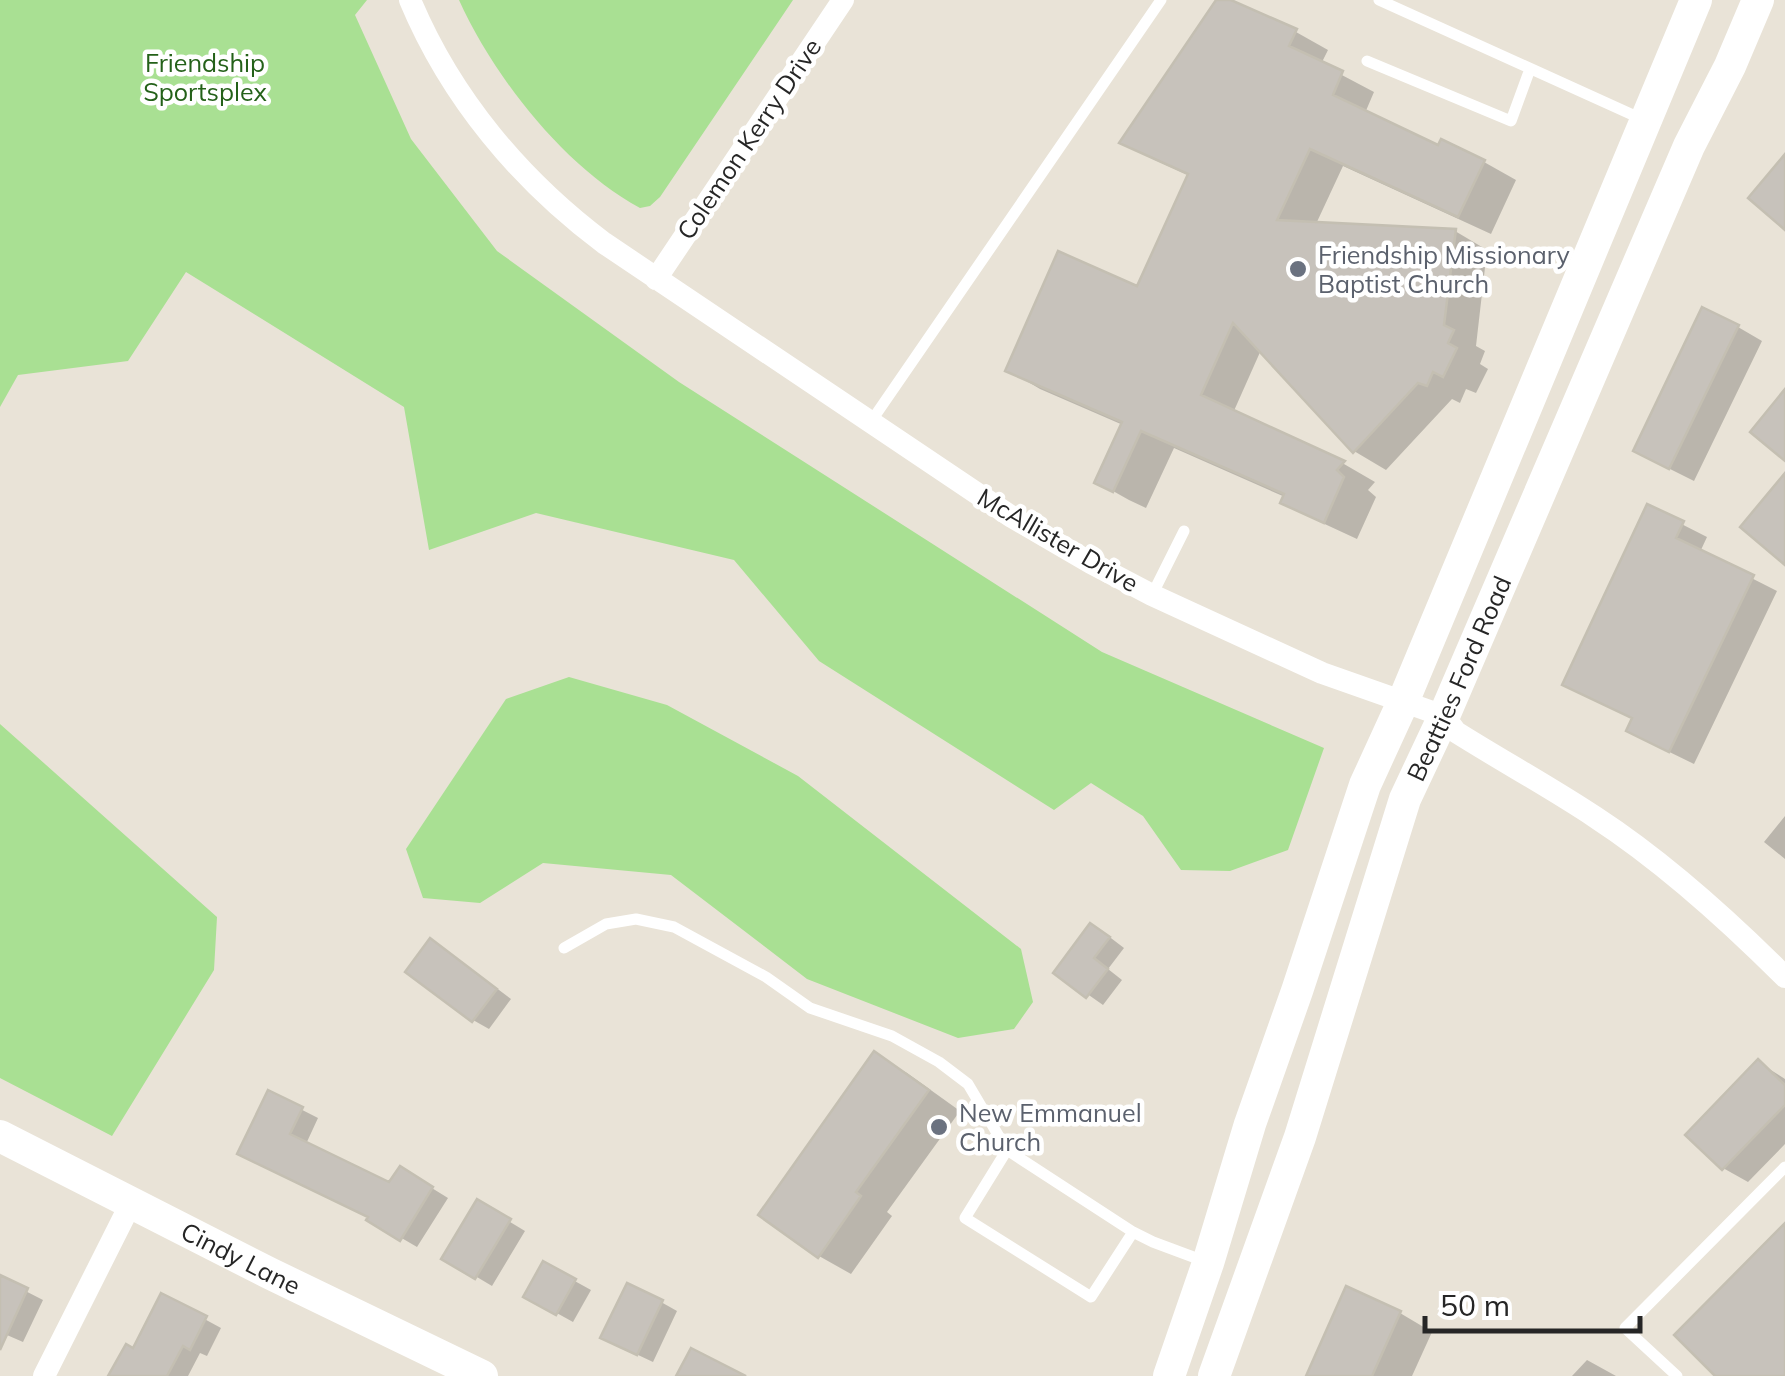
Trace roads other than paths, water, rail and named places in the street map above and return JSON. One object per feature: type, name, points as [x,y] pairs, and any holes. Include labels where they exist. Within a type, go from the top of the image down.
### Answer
[{"type":"main road","name":"Beatties Ford Road","points":[[1168,1376],[1364,786],[1404,702],[1696,0]]},
{"type":"main road","name":"Beatties Ford Road","points":[[1214,1376],[1300,1138],[1405,799],[1689,146],[1758,0]]},
{"type":"main road","name":"Cindy Lane","points":[[0,1136],[268,1273],[482,1376]]},
{"type":"street","name":"McAllister Drive","points":[[410,0],[443,66],[470,108],[534,185],[567,216],[1012,517],[1152,595],[1322,673],[1444,716],[1456,732],[1596,817],[1637,847],[1705,902],[1785,977]]},
{"type":"street","name":"Colemon Kerry Drive","points":[[656,279],[843,0]]},
{"type":"street","points":[[44,1376],[131,1203]]},
{"type":"lane","points":[[870,423],[1160,0]]},
{"type":"lane","points":[[1380,0],[1647,122]]},
{"type":"lane","points":[[1368,61],[1510,121],[1530,69]]},
{"type":"lane","points":[[1152,595],[1184,530]]},
{"type":"lane","points":[[564,948],[606,924],[636,919],[674,928],[766,977],[810,1008],[892,1036],[939,1062],[968,1084],[1007,1150],[1134,1232],[1208,1263]]},
{"type":"lane","points":[[1007,1150],[964,1218],[1091,1297],[1134,1232]]},
{"type":"lane","points":[[1677,1376],[1625,1328],[1785,1167]]},
{"type":"place","name":"Friendship Missionary Baptist Church","points":[[1298,269]]},
{"type":"place","name":"New Emmanuel Church","points":[[939,1127]]},
{"type":"park label","name":"Friendship Sportsplex","points":[[205,78]]}]
